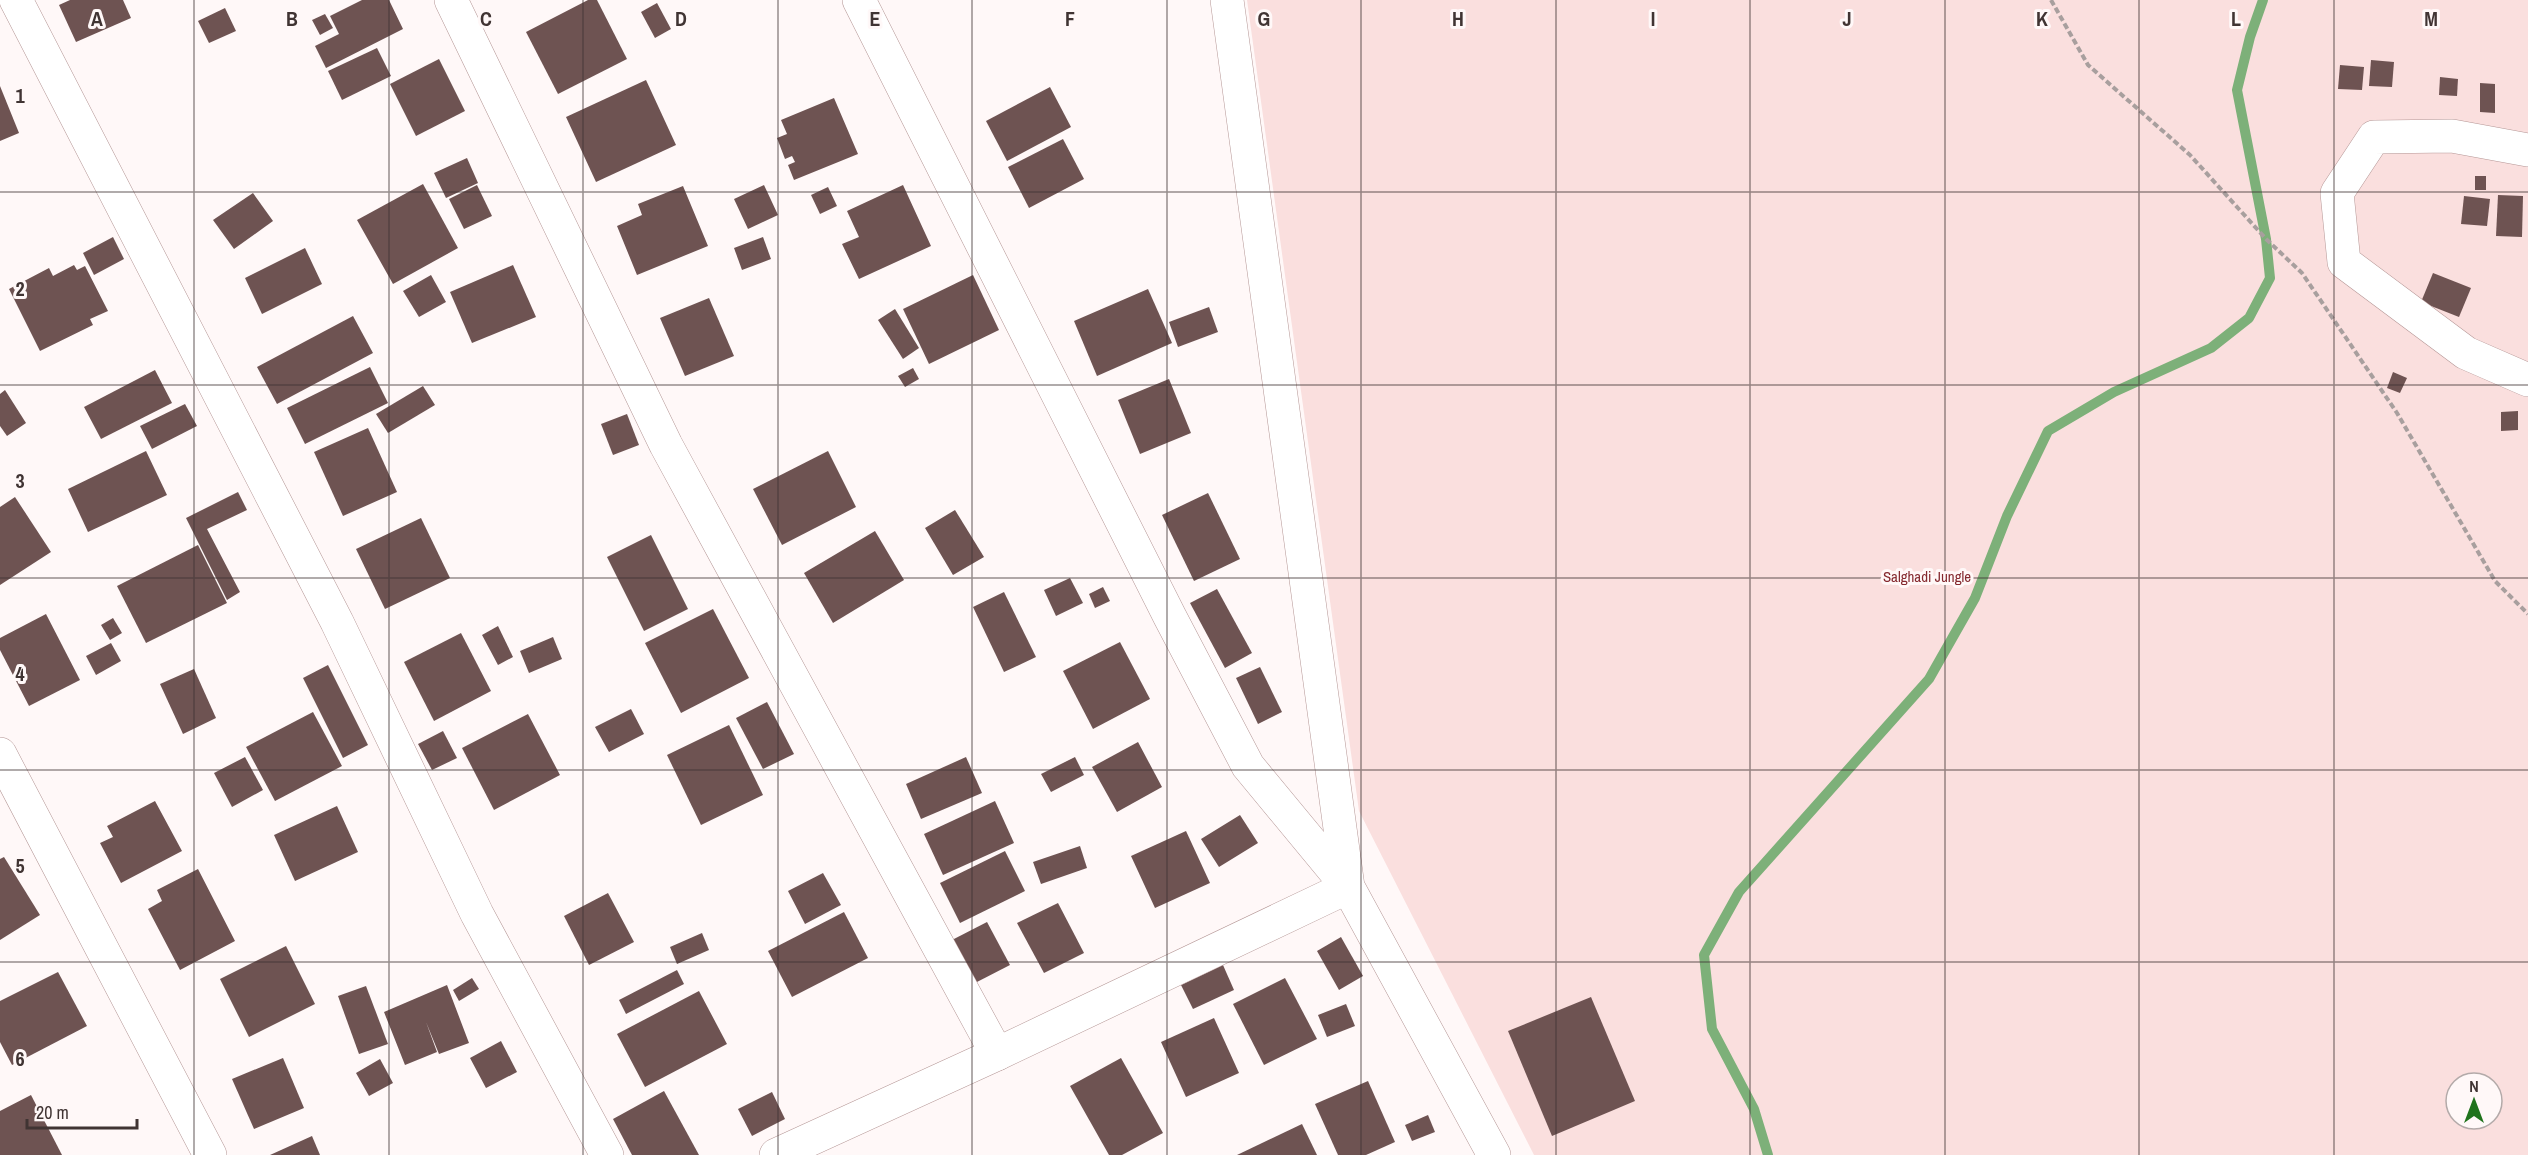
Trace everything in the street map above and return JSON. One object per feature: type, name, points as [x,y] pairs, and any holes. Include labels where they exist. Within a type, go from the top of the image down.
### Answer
[{"type":"street","points":[[16,0],[337,622],[477,914],[607,1155]]},
{"type":"street","points":[[451,0],[666,445],[998,1054]]},
{"type":"street","points":[[859,0],[1170,617],[1248,766],[1348,887],[1494,1155]]},
{"type":"street","points":[[1227,0],[1348,887]]},
{"type":"street","points":[[2528,150],[2452,135],[2374,137],[2337,193],[2344,262],[2466,353],[2528,380]]},
{"type":"street","points":[[0,754],[210,1155]]},
{"type":"street","points":[[776,1155],[998,1054],[1348,887]]},
{"type":"path","points":[[2051,0],[2088,65],[2190,155],[2266,238],[2302,273],[2397,413],[2495,581],[2528,614]]},
{"type":"green space","name":"Salghadi Jungle","points":[[1247,0],[2528,0],[2528,1155],[1534,1155],[1359,811]]},
{"type":"building","points":[[70,0],[123,0],[131,18],[76,42],[59,5]]},
{"type":"building","points":[[362,0],[389,0],[403,29],[326,68],[315,46],[339,34],[330,16]]},
{"type":"building","points":[[588,0],[597,0],[627,59],[558,94],[526,32]]},
{"type":"building","points":[[657,3],[671,29],[655,38],[641,12]]},
{"type":"building","points":[[225,8],[236,31],[209,43],[198,21]]},
{"type":"building","points":[[325,14],[333,28],[320,35],[312,20]]},
{"type":"building","points":[[377,48],[391,76],[342,100],[328,71]]},
{"type":"building","points":[[439,59],[465,111],[416,136],[390,84]]},
{"type":"building","points":[[2371,60],[2394,62],[2392,87],[2369,86]]},
{"type":"building","points":[[2340,65],[2364,67],[2362,90],[2338,89]]},
{"type":"building","points":[[2440,77],[2458,79],[2457,96],[2439,95]]},
{"type":"building","points":[[646,80],[676,145],[596,182],[566,117]]},
{"type":"building","points":[[2480,83],[2495,84],[2495,113],[2480,112]]},
{"type":"building","points":[[0,86],[19,133],[0,141]]},
{"type":"building","points":[[1050,87],[1071,127],[1007,161],[986,121]]},
{"type":"building","points":[[834,98],[858,154],[794,180],[788,165],[795,162],[792,156],[785,159],[777,138],[787,134],[781,120]]},
{"type":"building","points":[[1063,139],[1084,179],[1029,208],[1008,167]]},
{"type":"building","points":[[467,158],[478,183],[446,198],[434,173]]},
{"type":"building","points":[[2475,176],[2486,176],[2486,190],[2475,190]]},
{"type":"building","points":[[423,184],[458,248],[393,284],[357,220]]},
{"type":"building","points":[[477,185],[492,216],[464,229],[449,199]]},
{"type":"building","points":[[764,185],[778,215],[748,229],[734,199]]},
{"type":"building","points":[[903,185],[931,246],[859,279],[842,244],[859,237],[847,211]]},
{"type":"building","points":[[683,186],[708,246],[637,275],[617,226],[642,215],[638,204]]},
{"type":"building","points":[[828,187],[837,206],[820,214],[811,195]]},
{"type":"building","points":[[253,193],[273,221],[234,249],[213,220]]},
{"type":"building","points":[[2498,195],[2523,196],[2522,237],[2496,236]]},
{"type":"building","points":[[2464,196],[2490,199],[2487,226],[2461,224]]},
{"type":"building","points":[[113,237],[124,259],[94,275],[83,253]]},
{"type":"building","points":[[763,237],[771,259],[742,270],[734,248]]},
{"type":"building","points":[[305,248],[322,284],[262,314],[245,278]]},
{"type":"building","points":[[74,265],[77,270],[85,266],[108,311],[90,319],[93,325],[40,351],[9,289],[49,268],[53,276]]},
{"type":"building","points":[[513,265],[536,317],[472,343],[450,292]]},
{"type":"building","points":[[2433,273],[2471,288],[2459,317],[2421,302]]},
{"type":"building","points":[[431,275],[446,302],[419,317],[403,291]]},
{"type":"building","points":[[973,275],[999,330],[929,364],[903,309]]},
{"type":"building","points":[[1148,289],[1172,343],[1097,376],[1074,321]]},
{"type":"building","points":[[709,298],[734,356],[685,376],[660,318]]},
{"type":"building","points":[[1209,307],[1218,332],[1178,347],[1169,322]]},
{"type":"building","points":[[895,309],[919,348],[903,359],[878,320]]},
{"type":"building","points":[[353,316],[373,353],[277,404],[257,367]]},
{"type":"building","points":[[370,367],[388,403],[305,444],[287,408]]},
{"type":"building","points":[[913,368],[919,379],[905,387],[898,376]]},
{"type":"building","points":[[155,370],[172,403],[101,439],[84,407]]},
{"type":"building","points":[[2393,372],[2407,378],[2400,393],[2387,388]]},
{"type":"building","points":[[1169,379],[1191,433],[1140,454],[1118,400]]},
{"type":"building","points":[[423,386],[435,405],[388,433],[376,414]]},
{"type":"building","points":[[5,390],[26,423],[7,436],[0,426],[0,394]]},
{"type":"building","points":[[185,404],[197,426],[152,449],[140,426]]},
{"type":"building","points":[[2518,411],[2518,430],[2501,431],[2501,412]]},
{"type":"building","points":[[627,414],[639,445],[613,455],[601,424]]},
{"type":"building","points":[[368,428],[397,492],[343,516],[314,452]]},
{"type":"building","points":[[146,451],[167,495],[88,532],[68,489]]},
{"type":"building","points":[[828,451],[856,507],[782,545],[753,489]]},
{"type":"building","points":[[238,492],[247,510],[207,529],[240,592],[227,600],[186,518]]},
{"type":"building","points":[[1208,493],[1240,559],[1194,581],[1162,515]]},
{"type":"building","points":[[15,497],[51,552],[0,585],[0,507]]},
{"type":"building","points":[[955,510],[984,557],[953,575],[925,528]]},
{"type":"building","points":[[421,518],[450,578],[385,609],[356,549]]},
{"type":"building","points":[[875,531],[904,580],[833,623],[804,573]]},
{"type":"building","points":[[651,535],[688,609],[644,631],[607,557]]},
{"type":"building","points":[[198,545],[227,603],[146,643],[117,586]]},
{"type":"building","points":[[1070,578],[1083,603],[1056,616],[1044,590]]},
{"type":"building","points":[[1103,587],[1110,601],[1095,608],[1089,594]]},
{"type":"building","points":[[1217,589],[1252,653],[1225,668],[1190,603]]},
{"type":"building","points":[[1004,592],[1036,657],[1004,672],[973,607]]},
{"type":"building","points":[[713,609],[749,678],[681,713],[645,643]]},
{"type":"building","points":[[46,614],[80,680],[29,706],[0,650],[0,638]]},
{"type":"building","points":[[113,618],[122,633],[110,640],[101,625]]},
{"type":"building","points":[[498,626],[513,657],[498,665],[482,635]]},
{"type":"building","points":[[461,633],[491,691],[434,721],[404,662]]},
{"type":"building","points":[[553,637],[562,659],[529,673],[520,651]]},
{"type":"building","points":[[1120,642],[1150,699],[1093,729],[1063,671]]},
{"type":"building","points":[[111,643],[121,661],[96,675],[86,656]]},
{"type":"building","points":[[328,665],[368,745],[343,758],[303,678]]},
{"type":"building","points":[[1260,667],[1282,712],[1258,724],[1236,678]]},
{"type":"building","points":[[194,669],[216,718],[183,734],[160,684]]},
{"type":"building","points":[[767,702],[794,754],[763,769],[736,718]]},
{"type":"building","points":[[631,709],[644,734],[609,752],[595,727]]},
{"type":"building","points":[[313,712],[342,766],[275,801],[246,747]]},
{"type":"building","points":[[528,714],[560,775],[494,810],[462,748]]},
{"type":"building","points":[[729,725],[763,795],[701,825],[667,755]]},
{"type":"building","points":[[443,731],[457,758],[432,770],[418,744]]},
{"type":"building","points":[[1138,742],[1162,787],[1117,812],[1092,767]]},
{"type":"building","points":[[245,757],[263,790],[232,807],[214,773]]},
{"type":"building","points":[[966,757],[982,793],[921,819],[906,784]]},
{"type":"building","points":[[1075,757],[1084,775],[1051,792],[1041,774]]},
{"type":"building","points":[[155,801],[182,851],[121,883],[100,843],[113,837],[107,826]]},
{"type":"building","points":[[995,801],[1014,843],[943,875],[924,834]]},
{"type":"building","points":[[337,806],[358,852],[295,881],[274,835]]},
{"type":"building","points":[[1240,815],[1258,843],[1219,867],[1201,839]]},
{"type":"building","points":[[1186,831],[1210,883],[1155,908],[1131,856]]},
{"type":"building","points":[[1080,846],[1087,868],[1041,884],[1033,862]]},
{"type":"building","points":[[1005,851],[1025,891],[960,923],[940,883]]},
{"type":"building","points":[[4,857],[40,915],[0,940],[0,859]]},
{"type":"building","points":[[198,869],[235,941],[180,970],[148,909],[162,901],[157,890]]},
{"type":"building","points":[[823,873],[841,905],[805,924],[788,891]]},
{"type":"building","points":[[608,893],[634,942],[589,965],[564,916]]},
{"type":"building","points":[[1058,903],[1084,953],[1044,973],[1017,923]]},
{"type":"building","points":[[844,912],[868,958],[792,997],[768,951]]},
{"type":"building","points":[[987,922],[1010,965],[975,983],[952,940]]},
{"type":"building","points":[[702,933],[709,950],[677,964],[670,947]]},
{"type":"building","points":[[1341,937],[1363,976],[1339,990],[1317,951]]},
{"type":"building","points":[[286,946],[315,1004],[249,1037],[220,979]]},
{"type":"building","points":[[1223,965],[1234,990],[1193,1009],[1181,985]]},
{"type":"building","points":[[677,970],[684,984],[626,1014],[619,1000]]},
{"type":"building","points":[[58,972],[87,1026],[12,1065],[0,1042],[0,1001]]},
{"type":"building","points":[[472,978],[479,989],[459,1001],[453,990]]},
{"type":"building","points":[[1285,978],[1317,1039],[1264,1065],[1233,1004]]},
{"type":"building","points":[[447,985],[469,1043],[439,1054],[426,1022],[437,1052],[405,1065],[384,1012]]},
{"type":"building","points":[[366,986],[388,1044],[359,1054],[338,996]]},
{"type":"building","points":[[699,991],[727,1044],[645,1087],[617,1034]]},
{"type":"building","points":[[1591,997],[1635,1101],[1552,1136],[1508,1031]]},
{"type":"building","points":[[1346,1004],[1355,1026],[1327,1037],[1318,1015]]},
{"type":"building","points":[[1214,1018],[1239,1073],[1186,1097],[1161,1042]]},
{"type":"building","points":[[501,1041],[517,1072],[486,1088],[470,1058]]},
{"type":"building","points":[[283,1058],[304,1108],[254,1129],[232,1079]]},
{"type":"building","points":[[1121,1058],[1163,1133],[1122,1155],[1109,1155],[1070,1086]]},
{"type":"building","points":[[380,1059],[393,1083],[369,1096],[356,1073]]},
{"type":"building","points":[[1368,1081],[1395,1142],[1366,1155],[1338,1155],[1315,1104]]},
{"type":"building","points":[[664,1091],[699,1155],[632,1155],[613,1119]]},
{"type":"building","points":[[772,1092],[785,1119],[752,1136],[738,1109]]},
{"type":"building","points":[[31,1095],[62,1155],[0,1155],[0,1111]]},
{"type":"building","points":[[1428,1115],[1435,1132],[1412,1141],[1405,1125]]},
{"type":"building","points":[[1302,1124],[1317,1155],[1237,1155]]},
{"type":"building","points":[[312,1136],[320,1155],[270,1155]]},
{"type":"waterway","points":[[1768,1155],[1754,1109],[1712,1029],[1704,955],[1739,892],[1929,679],[1975,598],[2007,516],[2048,431],[2114,392],[2211,348],[2249,318],[2270,278],[2266,239],[2237,90],[2250,37],[2263,0]]}]
